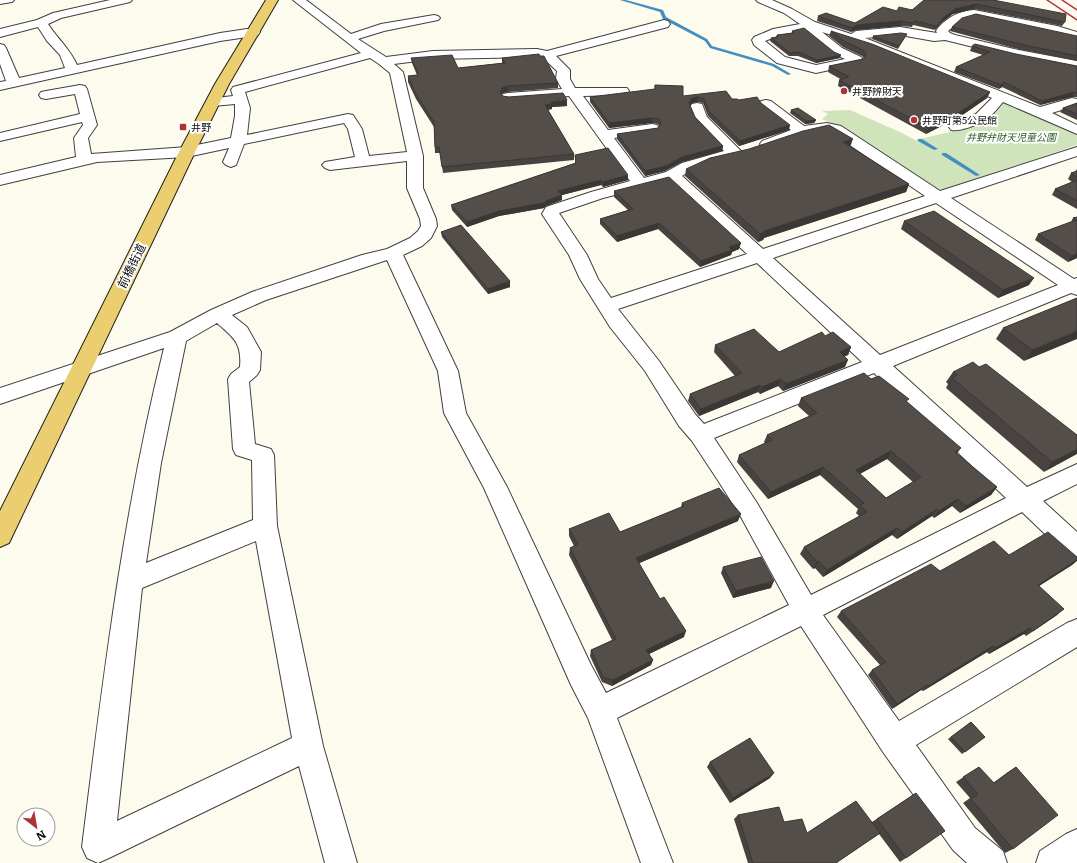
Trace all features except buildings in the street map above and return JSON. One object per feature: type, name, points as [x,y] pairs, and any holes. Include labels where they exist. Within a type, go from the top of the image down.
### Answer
[{"type":"main road","name":"前橋街道","points":[[0,536],[187,152],[222,84],[272,0]]},
{"type":"street","points":[[0,1],[8,0]]},
{"type":"street","points":[[0,33],[41,23],[57,15],[126,0]]},
{"type":"street","points":[[0,396],[82,370],[177,337],[218,314],[259,296],[368,259],[393,253],[416,242],[425,234],[429,226],[428,219],[415,188],[415,156],[396,72],[299,0]]},
{"type":"street","points":[[762,0],[788,11],[809,25],[838,51],[856,60],[816,69],[781,60],[758,42],[758,40],[777,32],[809,25],[875,45],[1039,112],[1077,130]]},
{"type":"street","points":[[945,36],[942,31],[946,26],[965,13],[974,13],[1057,30],[1077,36]]},
{"type":"street","points":[[369,18],[381,28]]},
{"type":"street","points":[[349,38],[381,28],[434,18]]},
{"type":"street","points":[[41,23],[66,54],[84,85],[80,88],[46,95]]},
{"type":"street","points":[[231,162],[238,141],[242,102],[238,90],[352,60],[377,57],[528,52],[547,55],[664,24]]},
{"type":"street","points":[[1014,53],[1030,25]]},
{"type":"street","points":[[849,36],[900,31],[934,37],[945,36],[1014,53],[1077,64]]},
{"type":"street","points":[[0,86],[220,37],[254,32]]},
{"type":"street","points":[[0,48],[14,83]]},
{"type":"street","points":[[547,55],[564,70],[564,81],[574,92],[603,135],[621,156],[640,184]]},
{"type":"street","points":[[80,88],[90,125],[81,138],[84,159]]},
{"type":"street","points":[[508,97],[574,92],[622,92]]},
{"type":"street","points":[[956,127],[981,117],[1000,97]]},
{"type":"street","points":[[213,102],[241,98]]},
{"type":"street","points":[[1039,112],[1072,102]]},
{"type":"street","points":[[766,104],[802,131]]},
{"type":"street","points":[[697,107],[700,118],[735,153]]},
{"type":"street","points":[[0,136],[87,117]]},
{"type":"street","points":[[0,180],[84,159],[187,152],[348,118],[355,129],[363,160]]},
{"type":"street","points":[[991,863],[964,839],[894,741],[805,611],[749,510],[700,435],[687,420],[652,366],[617,322],[589,279],[578,255],[550,214],[552,210],[597,195],[672,175],[687,166],[751,150],[802,131],[818,127],[827,127],[836,129],[937,197],[1075,286]]},
{"type":"street","points":[[603,135],[652,128]]},
{"type":"street","points":[[608,306],[1077,151]]},
{"type":"street","points":[[330,165],[363,160],[415,156]]},
{"type":"street","points":[[672,175],[758,256],[1077,548]]},
{"type":"street","points":[[393,253],[448,371],[455,414],[498,494],[581,675],[600,711],[657,863]]},
{"type":"street","points":[[700,435],[1075,286]]},
{"type":"street","points":[[218,314],[240,332],[251,352],[250,370],[238,379],[244,449],[263,455],[265,526],[308,746],[341,863]]},
{"type":"street","points":[[177,337],[161,397],[130,581],[98,847],[308,746]]},
{"type":"street","points":[[600,711],[805,611],[1077,473]]},
{"type":"street","points":[[130,581],[265,526]]},
{"type":"street","points":[[894,741],[1077,632]]},
{"type":"street","points":[[1052,863],[1077,845]]},
{"type":"green space","name":"井野弁財天児童公園","points":[[1009,103],[1077,135],[1077,145],[944,190],[931,187],[831,123],[822,119],[828,114],[822,111],[850,110],[915,140],[959,130],[987,120],[1003,104]]},
{"type":"waterway","points":[[622,0],[662,11],[664,18],[706,40],[711,47],[773,65],[789,74]]},
{"type":"waterway","points":[[920,140],[936,149]]},
{"type":"waterway","points":[[944,154],[978,175]]},
{"type":"railway","points":[[1047,0],[1077,20]]},
{"type":"railway","points":[[1062,0],[1077,10]]},
{"type":"place","name":"井野辨財天","points":[[844,91]]},
{"type":"place","name":"井野町第5公民館","points":[[914,120]]},
{"type":"place","name":"井野","points":[[183,127]]}]
